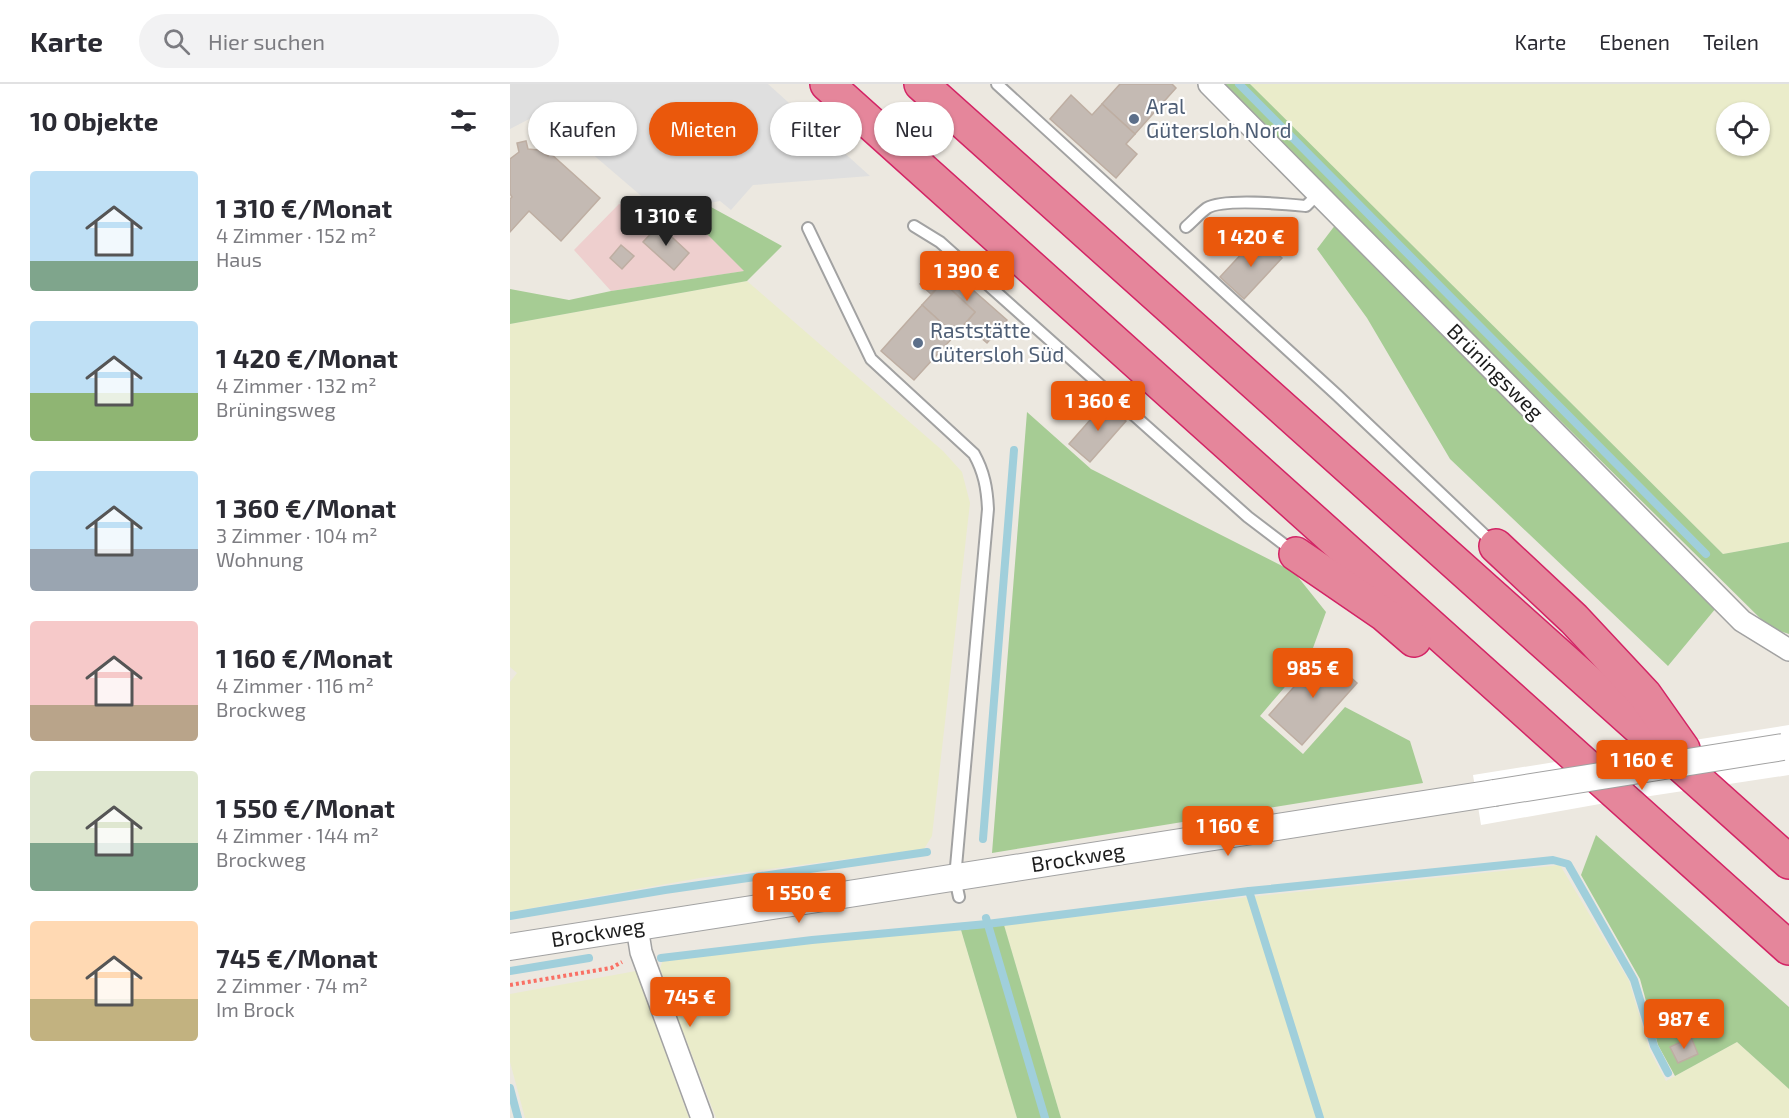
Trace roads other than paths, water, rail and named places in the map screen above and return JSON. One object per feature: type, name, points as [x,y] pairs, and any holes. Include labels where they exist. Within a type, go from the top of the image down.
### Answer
[{"type":"highway","points":[[827,84],[1789,948]]},
{"type":"highway","points":[[921,84],[1789,862]]},
{"type":"highway","points":[[1497,546],[1574,619],[1645,695],[1717,797]]},
{"type":"highway","points":[[1296,554],[1385,615],[1508,720],[1669,842]]},
{"type":"street","name":"Brüningsweg","points":[[1209,84],[1742,621],[1789,650]]},
{"type":"street","name":"Brockweg","points":[[510,947],[639,939],[957,887],[1494,793],[1786,746]]},
{"type":"street","points":[[639,939],[702,1118]]},
{"type":"lane","points":[[997,84],[1337,395],[1497,546]]},
{"type":"lane","points":[[1186,227],[1208,208],[1216,205],[1267,202],[1306,206],[1318,194]]},
{"type":"lane","points":[[914,226],[940,242],[1248,517],[1296,554]]},
{"type":"lane","points":[[808,228],[871,359],[974,454],[982,469],[987,487],[988,509],[957,887]]},
{"type":"waterway","points":[[1239,84],[1706,554]]},
{"type":"waterway","points":[[983,839],[1014,450]]},
{"type":"waterway","points":[[510,916],[665,890],[927,852]]},
{"type":"waterway","points":[[661,958],[812,940],[987,924],[1249,891],[1553,860],[1568,864],[1634,980],[1654,1046],[1668,1073]]},
{"type":"waterway","points":[[1249,891],[1320,1118]]},
{"type":"waterway","points":[[986,918],[1045,1118]]},
{"type":"waterway","points":[[510,971],[589,958]]},
{"type":"waterway","points":[[510,1088],[518,1118]]},
{"type":"place","name":"Aral Gütersloh Nord","points":[[1134,119]]},
{"type":"place","name":"Raststätte Gütersloh Süd","points":[[918,343]]}]
